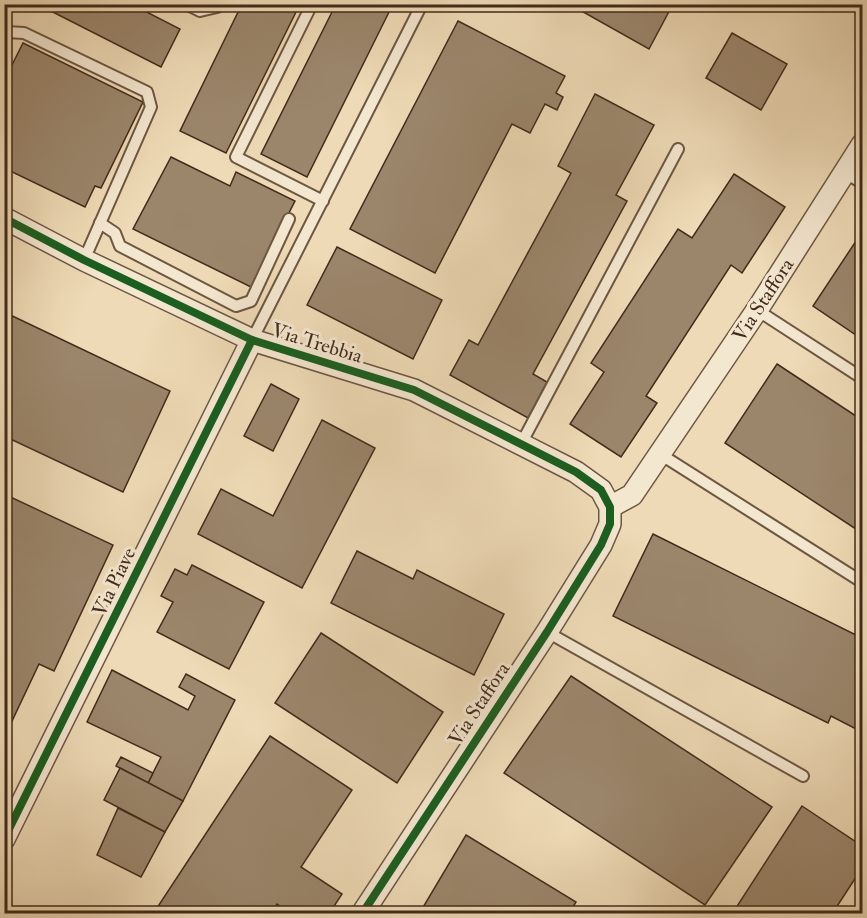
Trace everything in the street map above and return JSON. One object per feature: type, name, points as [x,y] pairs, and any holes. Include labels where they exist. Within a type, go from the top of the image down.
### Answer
[{"type":"street","name":"Via Staffora","points":[[362,914],[547,632],[601,545],[610,524],[610,507],[632,495],[757,310],[854,178],[862,147]]},
{"type":"street","name":"Via Trebbia","points":[[4,218],[84,260],[252,340],[414,390],[576,472],[601,490],[610,507]]},
{"type":"street","name":"Via Piave","points":[[4,839],[252,340]]},
{"type":"lane","points":[[186,4],[200,11],[217,7],[218,4]]},
{"type":"lane","points":[[312,4],[236,158],[323,201]]},
{"type":"lane","points":[[252,340],[422,4]]},
{"type":"lane","points":[[4,36],[7,32],[24,33],[147,92],[151,107],[84,260]]},
{"type":"lane","points":[[521,444],[678,149]]},
{"type":"lane","points":[[100,223],[115,233],[120,246],[236,306],[251,301],[289,219]]},
{"type":"lane","points":[[757,310],[862,378]]},
{"type":"lane","points":[[660,454],[862,582]]},
{"type":"lane","points":[[547,632],[803,776]]},
{"type":"building","points":[[37,4],[131,4],[180,29],[161,67]]},
{"type":"building","points":[[242,4],[300,4],[226,153],[180,131]]},
{"type":"building","points":[[336,4],[393,4],[307,177],[261,154]]},
{"type":"building","points":[[569,4],[673,4],[649,49]]},
{"type":"building","points":[[458,21],[565,76],[556,93],[563,97],[557,110],[545,104],[530,133],[512,124],[435,273],[350,229]]},
{"type":"building","points":[[732,33],[787,64],[761,110],[706,78]]},
{"type":"building","points":[[23,43],[143,102],[101,188],[95,186],[85,207],[4,168],[4,81]]},
{"type":"building","points":[[595,94],[654,125],[616,195],[627,201],[533,374],[547,382],[528,418],[450,375],[469,340],[478,345],[571,173],[558,166]]},
{"type":"building","points":[[171,157],[230,186],[236,172],[295,201],[251,287],[133,229]]},
{"type":"building","points":[[734,174],[785,207],[742,273],[731,265],[646,396],[657,403],[621,457],[570,424],[604,372],[591,363],[678,229],[692,238]]},
{"type":"building","points":[[862,232],[862,339],[813,306]]},
{"type":"building","points":[[337,247],[442,300],[413,359],[307,305]]},
{"type":"building","points":[[4,312],[170,391],[123,492],[4,436]]},
{"type":"building","points":[[777,364],[862,420],[862,533],[725,443]]},
{"type":"building","points":[[271,384],[299,399],[273,451],[244,436]]},
{"type":"building","points":[[322,420],[375,448],[302,588],[198,534],[221,489],[273,516]]},
{"type":"building","points":[[4,494],[113,545],[54,671],[39,664],[12,721],[4,718]]},
{"type":"building","points":[[653,534],[862,638],[862,732],[831,716],[828,723],[613,616]]},
{"type":"building","points":[[357,551],[413,579],[417,570],[504,614],[474,675],[331,603]]},
{"type":"building","points":[[192,565],[264,602],[229,669],[157,632],[173,602],[161,596],[175,569],[187,575]]},
{"type":"building","points":[[321,633],[443,712],[397,783],[275,703]]},
{"type":"building","points":[[112,670],[188,710],[195,696],[179,687],[186,674],[235,700],[183,801],[148,783],[161,757],[87,722]]},
{"type":"building","points":[[571,676],[772,807],[705,905],[504,773]]},
{"type":"building","points":[[270,736],[352,790],[301,867],[342,894],[329,914],[291,914],[277,904],[271,914],[153,914]]},
{"type":"building","points":[[121,757],[153,773],[148,783],[116,766]]},
{"type":"building","points":[[120,768],[183,801],[165,832],[104,800]]},
{"type":"building","points":[[802,806],[862,846],[862,868],[832,914],[732,914]]},
{"type":"building","points":[[118,808],[165,832],[141,877],[97,855]]},
{"type":"building","points":[[466,835],[576,902],[569,914],[419,914]]},
{"type":"cycle path","points":[[4,218],[84,260],[252,340],[414,390],[576,472],[601,490],[610,507],[610,524],[601,545],[547,632],[362,914]]},
{"type":"cycle path","points":[[4,839],[252,340]]}]
